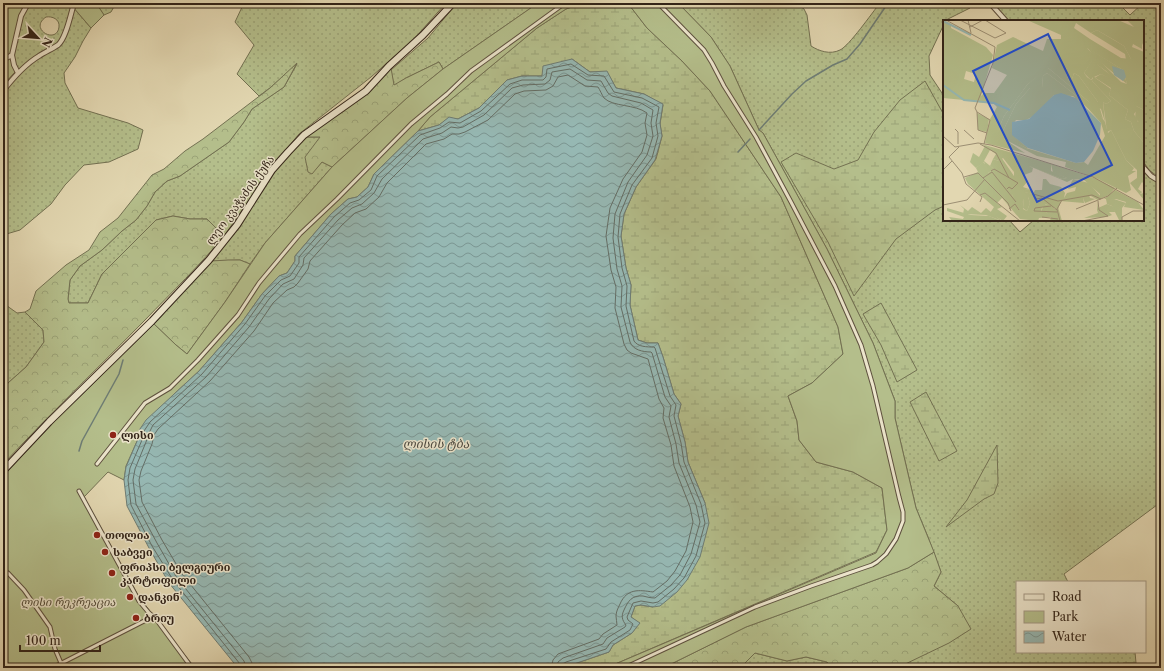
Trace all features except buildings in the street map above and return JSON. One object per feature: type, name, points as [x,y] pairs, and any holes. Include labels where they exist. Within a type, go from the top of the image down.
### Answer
[{"type":"main road","name":"ლეო კვაჭაძის ქუჩა","points":[[3,471],[49,422],[152,321],[209,260],[237,225],[272,170],[304,135],[366,91],[389,66],[423,35],[453,3]]},
{"type":"street","points":[[18,73],[14,65],[12,55],[21,16],[27,5],[32,3]]},
{"type":"street","points":[[3,91],[18,73],[38,56],[59,44],[73,7],[67,3]]},
{"type":"street","points":[[97,464],[145,403],[170,388],[238,315],[259,283],[300,234],[411,124],[447,94],[471,71],[565,3]]},
{"type":"street","points":[[624,668],[755,607],[872,565],[886,554],[896,539],[903,521],[902,506],[873,386],[859,340],[837,292],[756,137],[724,86],[704,50],[658,3]]},
{"type":"street","points":[[990,3],[1005,20]]},
{"type":"street","points":[[3,60],[12,55]]},
{"type":"street","points":[[1144,168],[1151,176],[1161,182]]},
{"type":"street","points":[[79,491],[136,595],[152,617],[156,619],[192,668]]},
{"type":"street","points":[[8,573],[24,590],[50,627],[55,649],[61,664]]},
{"type":"street","points":[[52,668],[152,617]]},
{"type":"green space","points":[[3,3],[32,3],[27,5],[21,16],[12,55],[16,71],[3,85]]},
{"type":"green space","points":[[32,3],[67,3],[73,7],[91,28],[75,57],[64,73],[65,83],[78,108],[128,123],[143,130],[138,149],[109,162],[84,165],[65,185],[51,204],[20,230],[3,235],[3,85],[16,71],[12,55],[21,16],[27,5]],"holes":[[[48,17],[57,20],[59,24],[57,32],[54,35],[45,33],[40,26],[41,22]]]},
{"type":"green space","points":[[67,3],[73,3],[73,6],[75,3],[96,3],[104,15],[91,28],[73,7]]},
{"type":"green space","points":[[96,3],[116,3],[111,12],[104,15]]},
{"type":"green space","points":[[242,3],[446,3],[413,40],[371,77],[299,134],[278,159],[224,236],[207,219],[190,219],[173,216],[156,220],[102,274],[88,303],[68,303],[70,280],[80,266],[102,250],[136,220],[147,206],[155,192],[167,181],[180,176],[229,142],[252,109],[284,87],[297,64],[259,96],[237,74],[254,45],[235,22],[243,5]]},
{"type":"green space","points":[[457,3],[538,3],[443,69],[439,62],[406,78],[394,86],[391,70],[428,38]]},
{"type":"green space","name":"ლისი რეკრეაცია","points":[[538,3],[583,3],[566,9],[537,28],[430,117],[418,131],[374,174],[368,187],[357,197],[348,199],[331,214],[295,256],[295,261],[287,273],[279,276],[262,294],[242,322],[199,371],[140,429],[138,439],[126,466],[124,480],[108,472],[84,497],[139,597],[195,668],[3,668],[3,476],[54,422],[154,324],[187,354],[265,243],[332,167],[407,98],[443,69]]},
{"type":"green space","points":[[583,3],[615,3],[630,6],[647,28],[682,61],[710,91],[781,197],[838,327],[843,354],[812,383],[788,396],[797,421],[799,440],[816,462],[853,472],[882,488],[887,530],[876,552],[606,668],[564,668],[609,652],[613,645],[632,633],[639,623],[631,617],[635,606],[641,605],[653,607],[705,503],[688,462],[685,442],[678,416],[681,404],[674,394],[658,343],[647,343],[638,340],[630,305],[631,285],[626,268],[621,236],[624,214],[636,187],[656,159],[662,136],[660,124],[663,105],[644,94],[616,88],[607,72],[590,72],[572,59],[542,76],[522,76],[507,80],[479,108],[458,119],[449,118],[439,125],[418,131],[430,117],[537,28],[566,9]]},
{"type":"green space","points":[[615,3],[678,3],[711,37],[730,66],[759,130],[763,133],[827,249],[873,343],[895,401],[895,418],[916,508],[934,552],[908,568],[746,627],[663,668],[606,668],[876,553],[887,530],[882,488],[853,472],[816,462],[799,440],[797,421],[788,396],[812,383],[843,354],[838,327],[781,197],[710,91],[682,61],[647,28],[630,6]]},
{"type":"green space","points":[[678,3],[796,3],[804,9],[807,15],[811,46],[821,51],[832,52],[840,50],[855,36],[880,3],[968,3],[970,8],[946,20],[943,20],[943,26],[929,56],[930,75],[943,94],[943,221],[1010,221],[1020,232],[1033,221],[1144,221],[1144,173],[1161,185],[1161,502],[1064,574],[1068,581],[1016,581],[1016,653],[1135,653],[1136,663],[1123,663],[1122,668],[895,668],[958,606],[934,586],[941,572],[916,508],[895,418],[895,401],[873,343],[827,249],[763,133],[759,130],[730,66],[711,37]]},
{"type":"green space","points":[[992,3],[1118,3],[1130,15],[1143,3],[1161,3],[1161,179],[1149,170],[1144,162],[1144,20],[1007,20]]},
{"type":"green space","points":[[439,62],[443,69],[407,98],[332,167],[322,162],[312,174],[308,172],[305,157],[320,137],[306,137],[366,91],[391,68],[394,85]]},
{"type":"green space","points":[[297,63],[284,87],[252,109],[229,142],[180,176],[167,181],[155,192],[147,206],[136,220],[102,250],[80,266],[70,280],[69,303],[88,303],[102,274],[156,220],[173,216],[190,219],[207,219],[224,236],[186,278],[3,464],[3,389],[26,367],[44,342],[43,330],[25,312],[30,309],[36,291],[66,265],[89,250],[100,232],[118,218],[152,175],[164,169],[185,151],[270,88]]},
{"type":"green space","points":[[925,81],[943,113],[943,206],[935,210],[896,239],[854,296],[828,242],[781,162],[796,153],[834,169],[858,160],[874,132],[900,100]]},
{"type":"green space","points":[[306,137],[320,137],[312,173],[322,162],[332,167],[265,243],[250,264],[240,260],[211,261],[232,236],[278,167],[288,154]]},
{"type":"green space","points":[[240,260],[250,264],[225,302],[187,354],[154,324],[211,261]]},
{"type":"green space","points":[[3,303],[17,313],[25,312],[43,330],[44,342],[26,367],[3,389]]},
{"type":"green space","points":[[881,303],[917,370],[897,382],[881,345],[863,314]]},
{"type":"green space","points":[[926,392],[957,451],[939,461],[910,402]]},
{"type":"green space","points":[[997,445],[998,483],[994,494],[984,499],[946,527],[967,500]]},
{"type":"green space","points":[[934,552],[941,572],[934,586],[958,606],[971,629],[949,643],[897,668],[832,668],[827,662],[806,657],[787,661],[755,653],[742,666],[744,668],[663,668],[746,627],[908,568]]},
{"type":"green space","points":[[755,653],[787,661],[806,657],[827,662],[832,668],[744,668],[742,666]]},
{"type":"water","name":"ლისის ტბა","points":[[572,59],[590,72],[607,71],[616,88],[644,94],[663,104],[660,123],[662,136],[655,160],[636,187],[624,214],[621,236],[626,268],[631,285],[630,305],[638,340],[647,343],[658,343],[674,394],[681,404],[678,416],[685,442],[688,462],[705,503],[709,523],[700,557],[687,580],[677,592],[660,606],[635,606],[631,617],[640,623],[632,633],[613,645],[609,652],[564,668],[238,668],[169,583],[127,506],[124,480],[126,467],[138,439],[140,429],[146,420],[199,371],[242,322],[262,294],[279,276],[287,273],[295,261],[295,256],[331,214],[348,199],[357,197],[368,187],[374,174],[418,131],[439,125],[449,117],[458,119],[479,108],[507,80],[522,76],[542,76],[543,66]]},
{"type":"waterway","points":[[759,130],[806,81],[833,65],[847,59],[860,44],[888,3]]},
{"type":"waterway","points":[[738,152],[750,139]]},
{"type":"waterway","points":[[79,451],[82,441],[119,374],[123,360]]},
{"type":"place","name":"ლისი","points":[[113,435]]},
{"type":"place","name":"თოლია","points":[[97,535]]},
{"type":"place","name":"საბვეი","points":[[105,552]]},
{"type":"place","name":"ფრიპსი ბელგიური კარტოფილი","points":[[112,573]]},
{"type":"place","name":"დანკინ'","points":[[130,597]]},
{"type":"place","name":"ბრიუ","points":[[136,618]]}]
